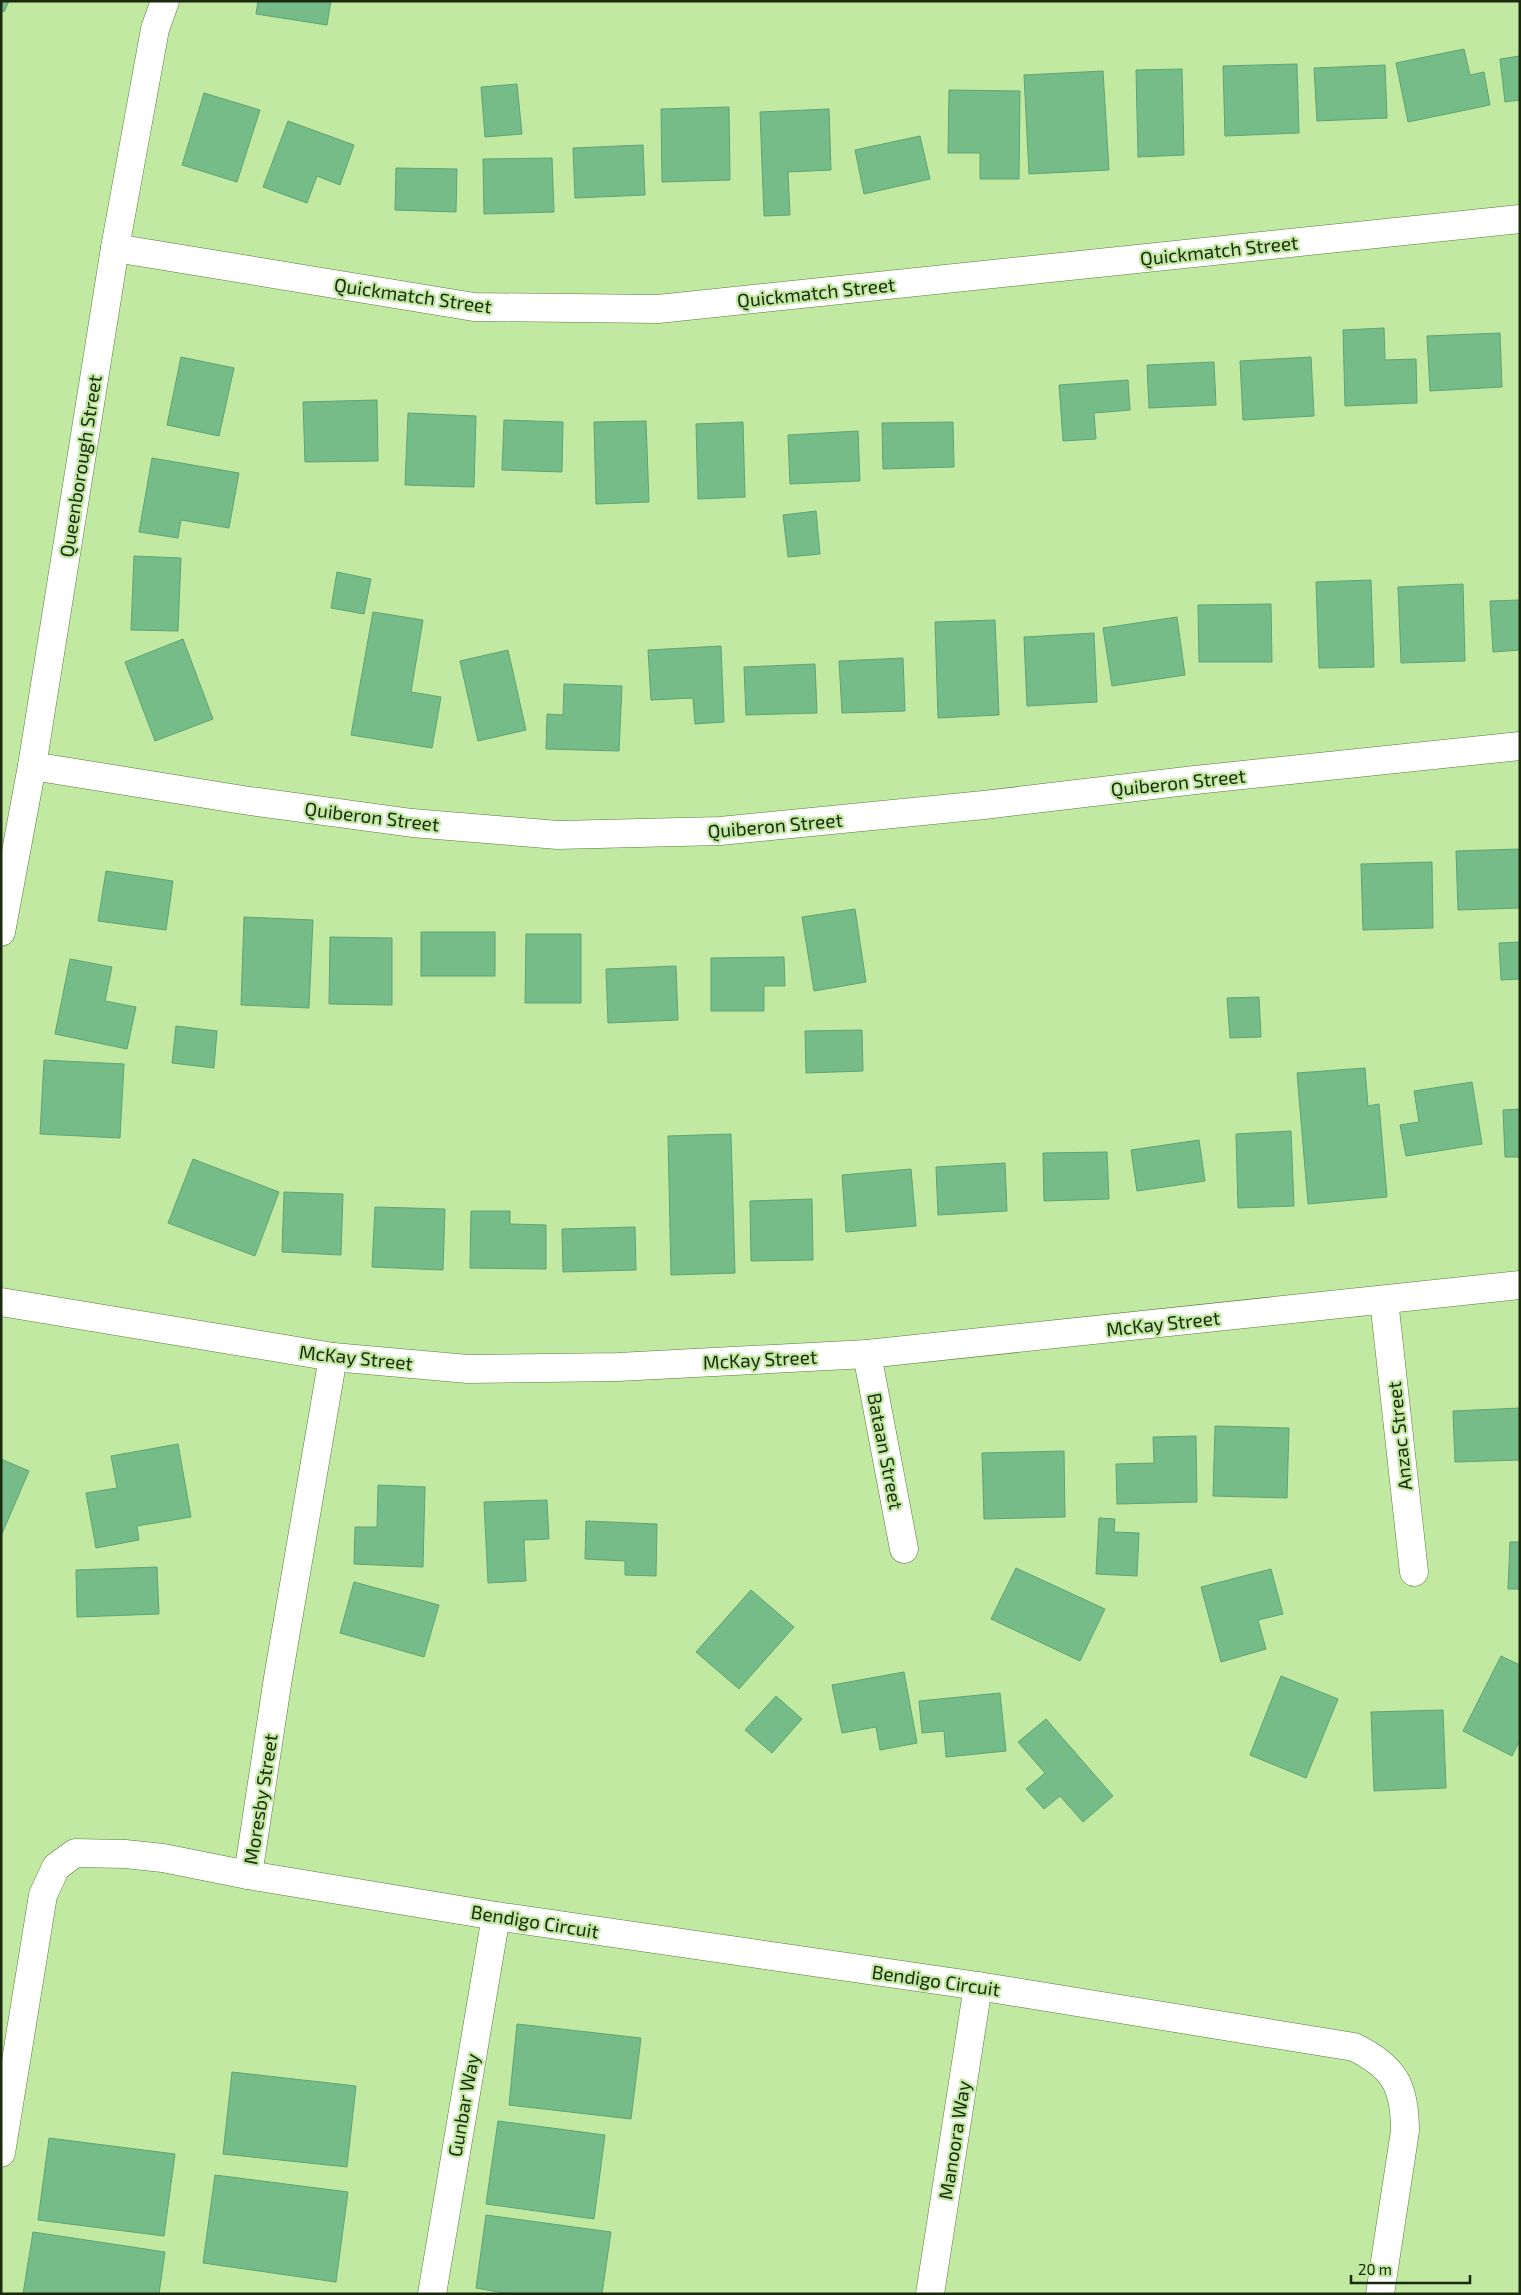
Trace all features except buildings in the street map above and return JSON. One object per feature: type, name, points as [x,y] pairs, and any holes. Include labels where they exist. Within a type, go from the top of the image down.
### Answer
[{"type":"street","name":"Queenborough Street","points":[[1,932],[32,766],[115,248],[155,29],[165,1]]},
{"type":"street","name":"Quickmatch Street","points":[[115,248],[474,307],[658,309],[1520,219]]},
{"type":"street","name":"Quiberon Street","points":[[32,766],[243,800],[412,823],[558,835],[730,830],[984,805],[1195,780],[1520,746]]},
{"type":"street","name":"McKay Street","points":[[1,1302],[333,1358],[486,1368],[618,1367],[868,1354],[1520,1285]]},
{"type":"street","name":"Anzac Street","points":[[1384,1300],[1414,1572]]},
{"type":"street","name":"Bataan Street","points":[[868,1354],[904,1549]]},
{"type":"street","name":"Moresby Street","points":[[1,2153],[43,1895],[56,1867],[75,1853],[126,1854],[163,1858],[248,1875],[278,1678],[333,1358]]},
{"type":"street","name":"Bendigo Circuit","points":[[248,1875],[496,1916],[978,1986],[1322,2040],[1354,2047],[1374,2057],[1391,2072],[1400,2088],[1405,2109],[1405,2131],[1380,2294]]},
{"type":"street","name":"Gunbar Way","points":[[432,2294],[496,1916]]},
{"type":"street","name":"Manoora Way","points":[[930,2294],[978,1986]]}]
